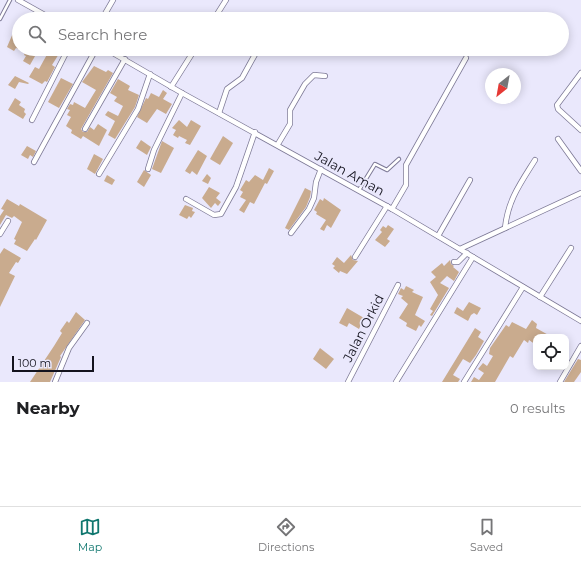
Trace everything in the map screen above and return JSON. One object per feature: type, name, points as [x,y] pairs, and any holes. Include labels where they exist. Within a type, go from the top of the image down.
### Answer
[{"type":"street","points":[[18,0],[39,12]]},
{"type":"street","points":[[106,12],[113,0]]},
{"type":"street","points":[[218,12],[226,0]]},
{"type":"street","points":[[32,120],[64,56]]},
{"type":"street","points":[[34,162],[92,56]]},
{"type":"street","name":"Jalan Aman","points":[[116,56],[359,190],[460,248],[522,288],[581,321]]},
{"type":"street","points":[[171,87],[191,56]]},
{"type":"street","points":[[219,113],[227,89],[242,78],[254,56]]},
{"type":"street","points":[[392,209],[407,181],[406,165],[466,58]]},
{"type":"street","points":[[85,129],[123,61]]},
{"type":"street","points":[[581,73],[557,105],[558,109],[581,130]]},
{"type":"street","points":[[99,174],[138,109],[150,74]]},
{"type":"street","points":[[278,144],[290,124],[290,110],[305,84],[314,75],[325,76]]},
{"type":"street","points":[[148,169],[154,150],[182,93]]},
{"type":"street","points":[[186,199],[214,215],[221,214],[236,187],[255,132]]},
{"type":"street","points":[[558,140],[581,171]]},
{"type":"street","points":[[505,228],[506,213],[512,198],[535,160]]},
{"type":"street","points":[[291,233],[309,209],[314,198],[316,182],[321,169]]},
{"type":"street","points":[[438,236],[470,180]]},
{"type":"street","points":[[460,248],[581,193]]},
{"type":"street","points":[[354,257],[387,206]]},
{"type":"street","points":[[0,234],[8,221]]},
{"type":"street","points":[[540,297],[571,248]]},
{"type":"street","points":[[454,262],[458,262],[467,253]]},
{"type":"street","points":[[396,382],[473,257]]},
{"type":"street","name":"Jalan Orkid","points":[[348,382],[398,285]]},
{"type":"street","points":[[464,382],[522,288]]},
{"type":"street","points":[[55,382],[69,348],[87,323]]},
{"type":"street","points":[[560,382],[581,346]]},
{"type":"lane","points":[[0,19],[10,0]]},
{"type":"lane","points":[[359,190],[375,164],[388,170],[398,159]]},
{"type":"building","points":[[12,35],[12,50],[7,47]]},
{"type":"building","points":[[26,56],[35,56],[30,65],[23,61]]},
{"type":"building","points":[[46,56],[58,56],[52,65],[55,67],[47,82],[45,81],[42,84],[29,77],[35,67],[39,69]]},
{"type":"building","points":[[94,66],[106,72],[108,70],[113,73],[81,129],[83,132],[87,132],[90,127],[94,130],[98,124],[107,130],[99,146],[83,136],[81,139],[71,133],[72,130],[66,126],[71,117],[67,115],[70,110],[67,109],[70,104],[73,105],[74,102],[85,108],[96,90],[82,82]]},
{"type":"building","points":[[15,76],[29,83],[19,82],[15,89],[8,85]]},
{"type":"building","points":[[61,78],[73,84],[59,108],[48,102]]},
{"type":"building","points":[[118,79],[130,86],[128,90],[139,95],[135,107],[115,139],[108,135],[115,121],[105,115],[108,111],[118,116],[123,106],[114,101],[117,97],[110,93]]},
{"type":"building","points":[[163,90],[167,93],[163,99],[172,104],[166,114],[157,109],[147,123],[137,117],[146,98],[148,99],[151,93],[159,97]]},
{"type":"building","points":[[15,98],[21,102],[19,105],[25,109],[24,112],[26,114],[23,119],[8,110]]},
{"type":"building","points":[[179,120],[187,127],[191,120],[201,126],[190,145],[185,143],[187,140],[173,135],[176,130],[172,128]]},
{"type":"building","points":[[223,136],[233,143],[220,165],[210,159]]},
{"type":"building","points":[[141,140],[151,147],[147,155],[136,148]]},
{"type":"building","points":[[162,141],[174,148],[161,173],[152,169]]},
{"type":"building","points":[[27,146],[36,151],[33,157],[30,155],[28,159],[21,155]]},
{"type":"building","points":[[198,150],[207,156],[197,175],[192,171],[190,174],[185,171]]},
{"type":"building","points":[[94,154],[103,159],[95,174],[87,169]]},
{"type":"building","points":[[269,168],[274,171],[267,184],[265,183],[254,204],[250,202],[244,213],[239,210],[246,200],[240,197],[243,192],[240,190],[246,180],[249,182],[255,175],[263,180]]},
{"type":"building","points":[[144,170],[151,175],[144,187],[137,182]]},
{"type":"building","points":[[207,174],[211,178],[208,184],[202,181]]},
{"type":"building","points":[[107,175],[115,180],[112,185],[104,181]]},
{"type":"building","points":[[209,187],[220,193],[216,198],[221,202],[218,206],[215,203],[211,208],[202,198]]},
{"type":"building","points":[[305,188],[311,191],[310,197],[306,207],[289,230],[285,228]]},
{"type":"building","points":[[324,198],[341,210],[331,228],[327,225],[324,231],[320,229],[326,220],[316,214],[317,212],[314,210],[320,199],[323,201]]},
{"type":"building","points":[[7,199],[19,206],[20,204],[47,220],[36,240],[35,239],[27,251],[14,244],[16,240],[14,239],[22,222],[14,216],[12,218],[6,215],[0,225],[0,216],[4,210],[1,209]]},
{"type":"building","points":[[185,205],[193,208],[192,211],[195,212],[191,218],[189,216],[187,219],[179,215]]},
{"type":"building","points":[[388,225],[394,229],[387,239],[390,241],[385,247],[375,240],[382,232],[380,230],[383,226],[386,228]]},
{"type":"building","points":[[4,248],[21,258],[18,263],[16,262],[9,273],[15,276],[0,307],[0,254]]},
{"type":"building","points":[[351,255],[353,260],[358,261],[347,274],[340,271],[339,273],[333,268],[335,266],[332,264],[337,257],[344,263]]},
{"type":"building","points":[[450,260],[451,264],[454,266],[453,267],[459,272],[454,281],[447,276],[440,283],[449,288],[432,316],[430,315],[433,311],[430,309],[438,295],[430,282],[436,277],[431,272],[442,263],[444,266]]},
{"type":"building","points":[[406,286],[414,290],[412,292],[423,297],[415,315],[425,321],[421,327],[419,325],[416,331],[406,326],[407,323],[399,318],[408,304],[401,298],[403,296],[398,294],[401,288],[404,290]]},
{"type":"building","points":[[469,302],[481,308],[477,315],[474,313],[471,315],[468,321],[454,313],[457,307],[463,311]]},
{"type":"building","points":[[347,308],[364,318],[359,329],[349,323],[347,327],[339,323]]},
{"type":"building","points":[[76,312],[85,320],[60,356],[61,357],[50,382],[30,382],[62,333],[60,331],[67,321],[69,323]]},
{"type":"building","points":[[532,320],[537,324],[536,328],[547,334],[533,334],[533,343],[529,340],[528,343],[524,340],[513,358],[510,356],[495,382],[471,382],[474,377],[479,380],[484,373],[478,369],[483,363],[487,366],[493,356],[489,354],[490,348],[506,325],[509,327],[512,322],[526,329]]},
{"type":"building","points":[[475,328],[481,332],[478,337],[484,341],[476,355],[470,363],[463,359],[453,375],[460,379],[458,382],[442,382]]},
{"type":"building","points":[[320,348],[334,359],[326,369],[313,359]]},
{"type":"building","points":[[578,359],[581,360],[581,372],[574,382],[564,382]]}]
